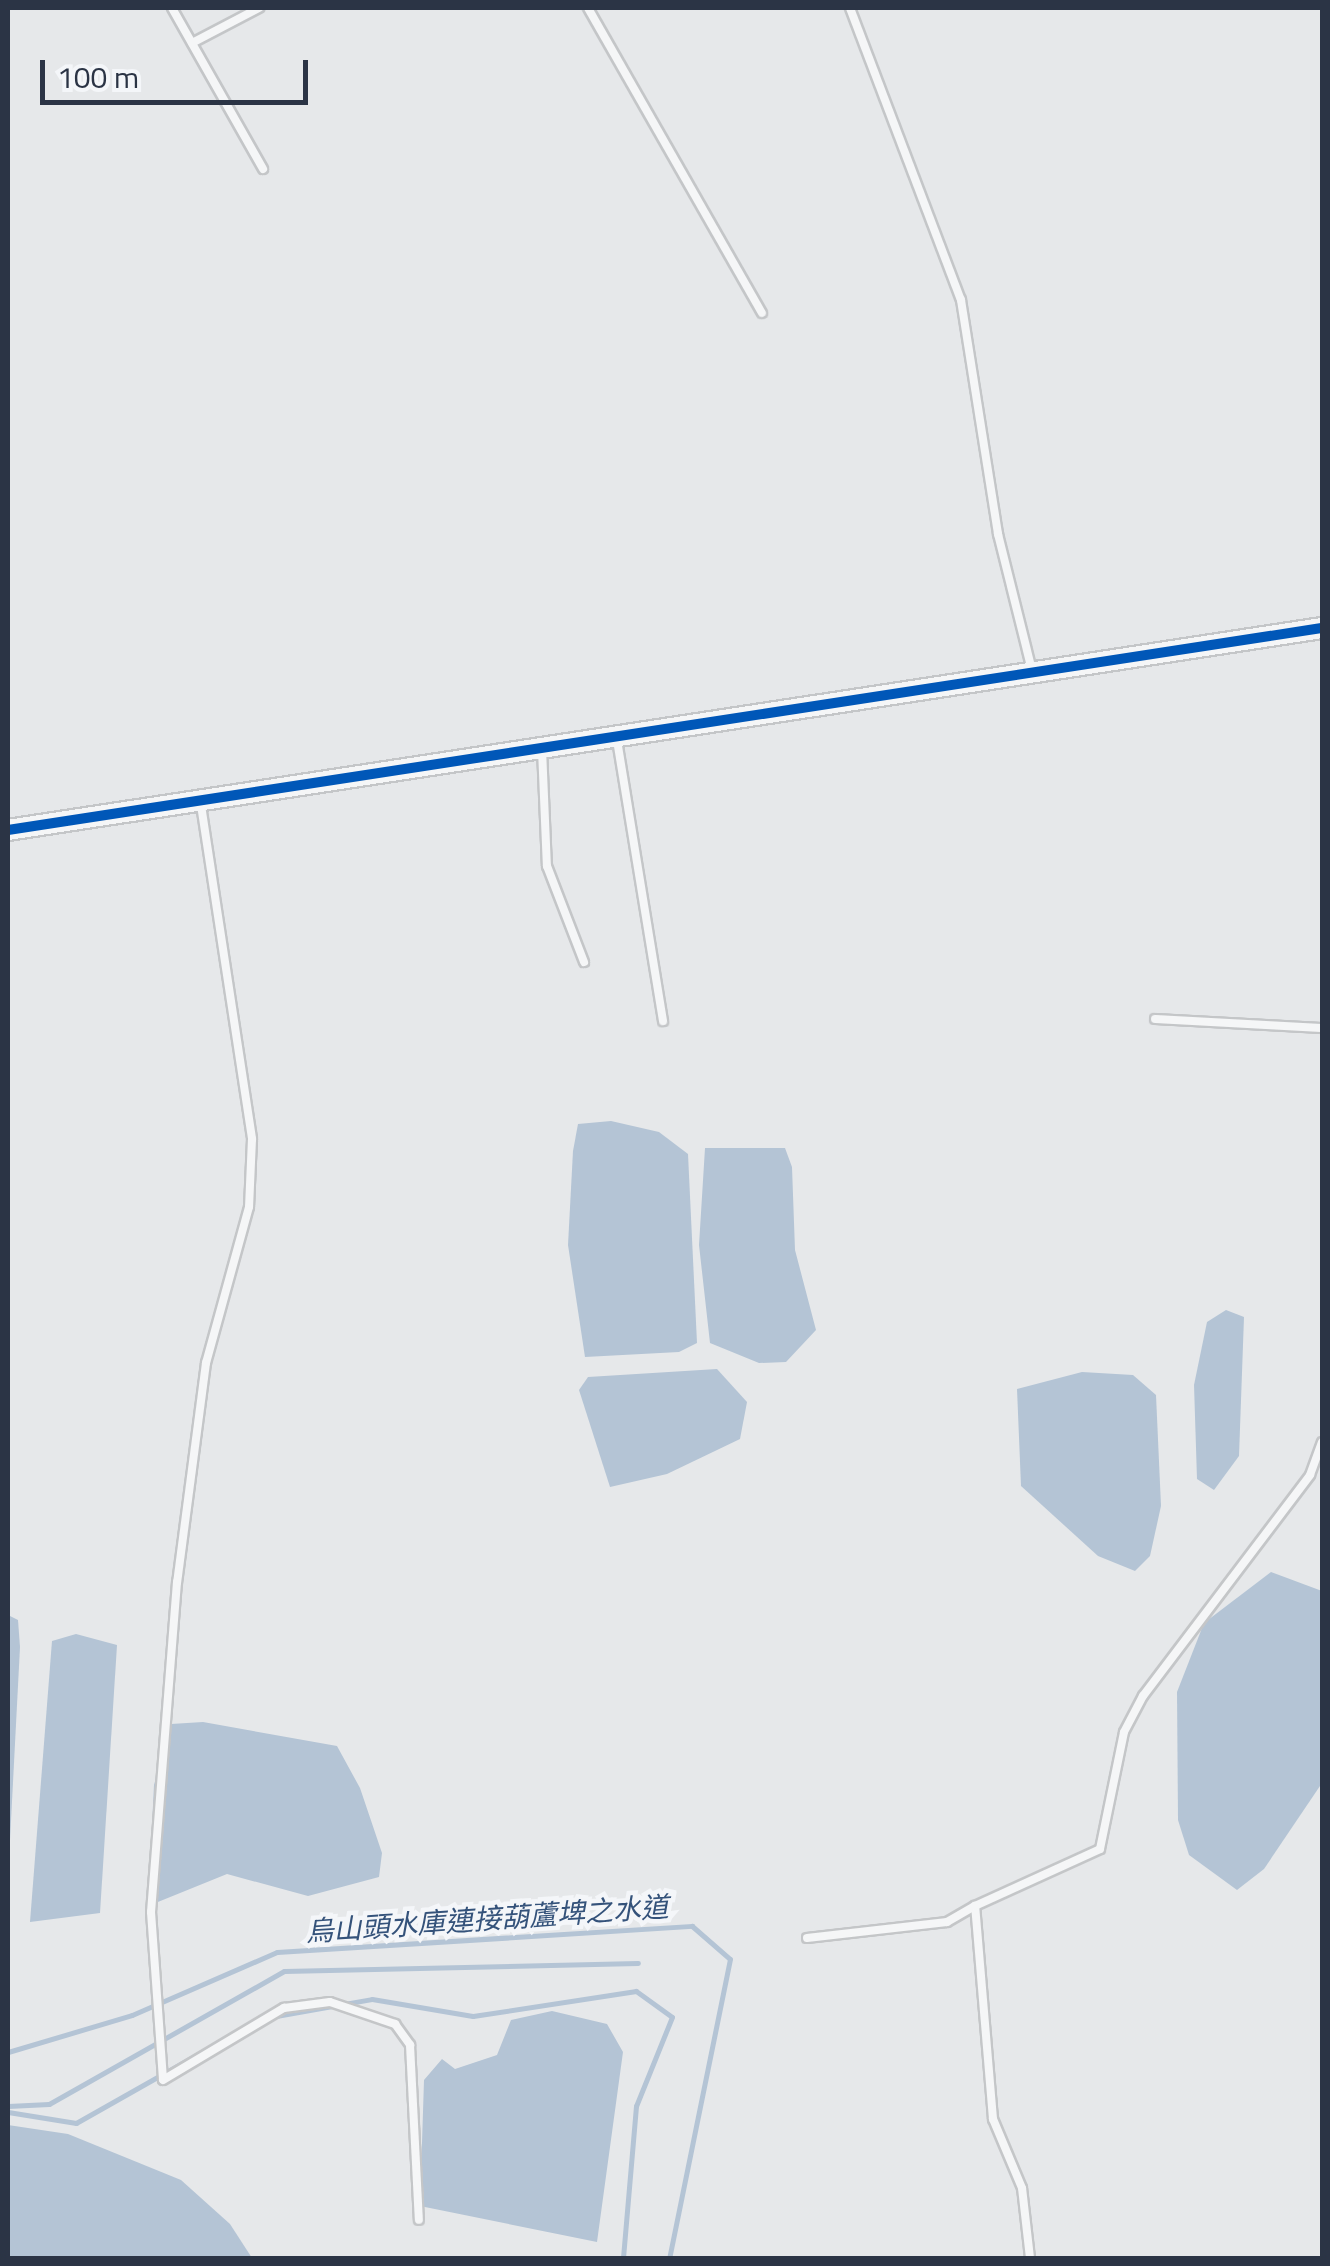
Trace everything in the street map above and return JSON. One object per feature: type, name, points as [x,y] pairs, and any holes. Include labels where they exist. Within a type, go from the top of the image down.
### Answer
[{"type":"street","points":[[8,830],[1322,628]]},
{"type":"lane","points":[[172,8],[263,169]]},
{"type":"lane","points":[[192,44],[259,8]]},
{"type":"lane","points":[[588,8],[762,313]]},
{"type":"lane","points":[[850,8],[961,300],[998,534],[1032,671]]},
{"type":"lane","points":[[616,737],[663,1021]]},
{"type":"lane","points":[[542,748],[547,866],[584,962]]},
{"type":"lane","points":[[201,801],[252,1140],[249,1207],[206,1363],[177,1582],[151,1912],[163,2080],[284,2008],[330,2002],[396,2024],[410,2044],[419,2220]]},
{"type":"lane","points":[[1156,1019],[1322,1028]]},
{"type":"lane","points":[[807,1938],[947,1922],[1100,1849],[1130,1720],[1310,1475],[1322,1442]]},
{"type":"lane","points":[[975,1906],[992,2119],[1022,2188],[1030,2258]]},
{"type":"water","points":[[611,1121],[659,1132],[688,1154],[697,1343],[679,1352],[585,1357],[568,1245],[573,1151],[578,1124]]},
{"type":"water","points":[[705,1148],[785,1148],[792,1167],[795,1250],[816,1330],[786,1362],[759,1363],[710,1343],[699,1245]]},
{"type":"water","points":[[1226,1310],[1244,1317],[1239,1456],[1214,1490],[1197,1479],[1194,1385],[1207,1322]]},
{"type":"water","points":[[717,1369],[747,1402],[740,1439],[667,1474],[610,1487],[579,1390],[588,1377]]},
{"type":"water","points":[[1082,1372],[1133,1375],[1156,1395],[1161,1506],[1150,1556],[1135,1571],[1098,1556],[1021,1486],[1017,1389]]},
{"type":"water","points":[[1271,1572],[1322,1591],[1322,1783],[1264,1869],[1237,1890],[1189,1855],[1178,1820],[1177,1692],[1204,1623]]},
{"type":"water","points":[[8,1615],[18,1620],[20,1647],[8,1879]]},
{"type":"water","points":[[76,1634],[117,1645],[100,1913],[30,1922],[52,1641]]},
{"type":"water","points":[[203,1722],[337,1746],[360,1788],[382,1853],[379,1877],[308,1896],[227,1874],[148,1906],[154,1785],[171,1724]]},
{"type":"water","points":[[552,2011],[607,2024],[623,2052],[597,2242],[420,2206],[424,2080],[442,2059],[455,2069],[497,2055],[511,2020]]},
{"type":"water","points":[[8,2125],[68,2134],[181,2180],[230,2224],[252,2258],[8,2258]]},
{"type":"waterway","name":"烏山頭水庫連接葫蘆埤之水道","points":[[8,2052],[132,2015],[277,1952],[692,1926],[730,1959],[669,2258]]},
{"type":"waterway","points":[[8,2106],[49,2104],[284,1971],[638,1963]]},
{"type":"waterway","name":"烏山頭水庫連接葫蘆埤之水道","points":[[276,2016],[372,1999],[473,2016],[636,1991],[672,2017],[636,2106],[623,2258]]},
{"type":"waterway","name":"烏山頭水庫連接葫蘆埤之水道","points":[[8,2112],[76,2123],[260,2019]]},
{"type":"cycle path","points":[[8,830],[1322,628]]}]
